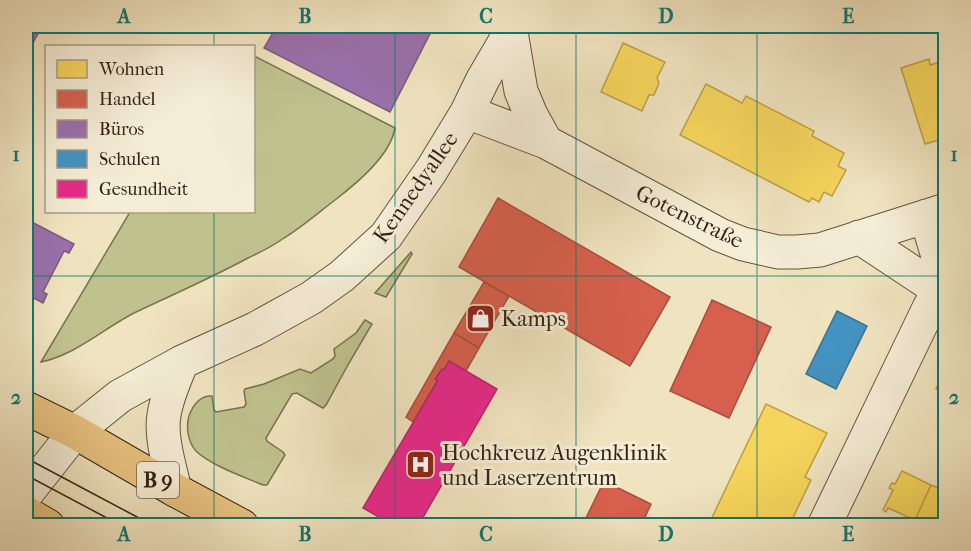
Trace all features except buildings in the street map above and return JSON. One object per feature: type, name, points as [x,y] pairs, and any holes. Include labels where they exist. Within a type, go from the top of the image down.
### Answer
[{"type":"main road","name":"B 9","points":[[26,408],[75,432],[175,490],[242,525]]},
{"type":"main road","points":[[26,513],[48,525]]},
{"type":"street","name":"Kennedyallee","points":[[26,494],[75,432],[120,396],[182,362],[255,329],[311,298],[342,276],[386,236],[467,112],[483,79],[513,29]]},
{"type":"street","points":[[513,29],[521,91],[531,116],[546,142]]},
{"type":"street","name":"Gotenstraße","points":[[467,112],[546,142],[720,235],[743,244],[778,252],[820,250],[936,213]]},
{"type":"street","points":[[824,525],[929,308],[942,292],[936,213]]},
{"type":"street","points":[[859,237],[942,292]]},
{"type":"street","points":[[175,490],[165,447],[163,417],[182,362]]},
{"type":"green space","points":[[255,57],[395,128],[387,149],[380,159],[353,186],[276,244],[122,319],[66,354],[41,362],[129,213],[255,213]]},
{"type":"green space","points":[[411,252],[412,254],[386,297],[375,293]]},
{"type":"green space","points":[[365,320],[372,324],[326,405],[323,408],[297,393],[292,394],[266,438],[285,455],[267,485],[228,470],[196,451],[189,437],[188,426],[191,411],[199,400],[212,396],[216,412],[244,407],[246,404],[245,389],[300,369],[311,373],[333,359],[334,349],[356,333]]},
{"type":"tram line","points":[[26,458],[154,526]]},
{"type":"tram line","points":[[26,475],[122,526]]},
{"type":"place","name":"Kamps","points":[[480,318]]},
{"type":"place","name":"Hochkreuz Augenklinik und Laserzentrum","points":[[421,465]]}]
